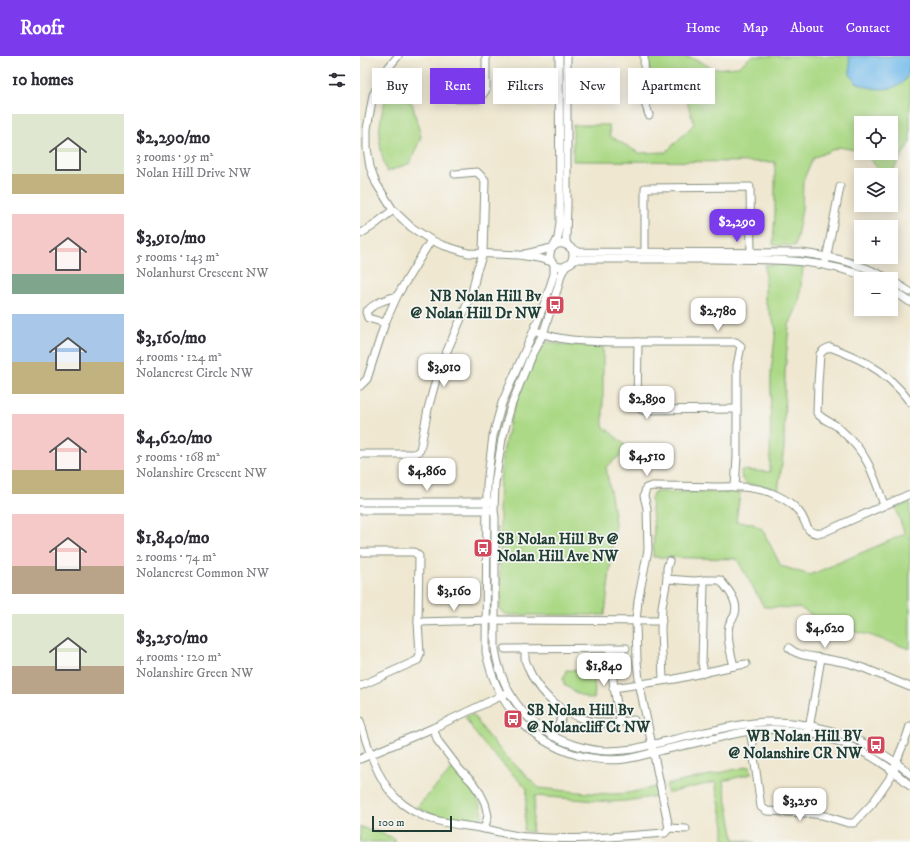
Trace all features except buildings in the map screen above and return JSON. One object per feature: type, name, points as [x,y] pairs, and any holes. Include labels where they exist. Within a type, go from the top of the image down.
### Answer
[{"type":"street","points":[[485,91],[486,56]]},
{"type":"street","points":[[491,510],[486,502],[493,436],[502,403],[534,330],[555,269],[550,255],[558,234],[560,222],[559,56]]},
{"type":"street","points":[[567,56],[566,241],[573,255],[561,275],[543,334],[531,356],[511,406],[502,440],[495,483],[494,502],[491,510],[490,620],[486,652],[495,684],[501,696],[515,715],[532,732],[544,741],[568,752],[585,757],[612,760],[624,759],[732,734],[766,722],[787,723],[809,729],[827,729],[849,736],[877,750],[895,767],[910,786]]},
{"type":"street","points":[[644,56],[645,103],[649,115]]},
{"type":"street","points":[[393,58],[373,95],[363,130],[368,148],[370,167],[376,183],[393,210],[411,227],[431,240],[468,253],[519,255],[538,258],[558,266],[568,264],[578,259],[645,252],[751,256],[825,264],[854,273]]},
{"type":"street","points":[[360,454],[415,454],[420,450],[428,409],[438,372],[472,293],[477,270],[483,254],[485,180],[477,172],[455,174]]},
{"type":"street","points":[[645,252],[645,188],[750,187],[751,256]]},
{"type":"street","points":[[825,264],[840,187]]},
{"type":"street","points":[[360,234],[393,210]]},
{"type":"street","points":[[360,386],[367,379],[385,323],[397,296],[431,240]]},
{"type":"street","points":[[519,255],[553,247],[562,243],[579,252],[611,255],[751,256],[801,253],[826,256],[856,264],[876,272]]},
{"type":"street","points":[[898,284],[910,292]]},
{"type":"street","points":[[898,294],[910,302]]},
{"type":"street","points":[[385,323],[368,318],[366,312],[371,306],[383,300],[397,296]]},
{"type":"street","points":[[534,330],[556,338],[575,341],[736,342],[741,346],[737,366],[737,457],[735,487]]},
{"type":"street","points":[[638,342],[637,406],[642,410],[737,410]]},
{"type":"street","points":[[884,505],[871,468],[860,449],[846,434],[836,426],[822,419],[817,413],[820,354],[830,347],[869,364],[890,380],[910,402]]},
{"type":"street","points":[[360,721],[366,743],[385,784],[395,797],[424,817],[440,822],[528,837],[559,839],[606,838],[665,833],[669,828],[640,685],[638,662],[636,621],[641,583],[648,550],[647,508],[644,496],[646,488],[652,486],[735,487],[764,490],[775,494],[794,507],[800,514],[809,530],[815,534],[822,533],[910,494]]},
{"type":"street","points":[[360,502],[494,502]]},
{"type":"street","points":[[360,510],[491,510]]},
{"type":"street","points":[[360,552],[414,552],[419,556],[418,622],[420,654],[418,660],[360,686]]},
{"type":"street","points":[[663,680],[662,607],[667,579],[668,561]]},
{"type":"street","points":[[667,579],[720,580],[727,588],[736,604],[735,613],[729,624],[728,633],[730,652],[734,666]]},
{"type":"street","points":[[704,673],[702,663],[705,580]]},
{"type":"street","points":[[490,620],[499,671],[515,703],[525,715],[542,730],[564,742],[593,750],[619,751],[729,727],[750,727]]},
{"type":"street","points":[[418,622],[490,620],[662,621]]},
{"type":"street","points":[[610,648],[610,665],[613,688],[621,722]]},
{"type":"street","points":[[505,649],[626,648]]},
{"type":"street","points":[[789,648],[800,655],[848,663],[910,687]]},
{"type":"street","points":[[525,649],[525,659],[535,682],[551,701],[565,711],[588,720],[603,723],[634,720]]},
{"type":"street","points":[[809,729],[821,658]]},
{"type":"street","points":[[613,688],[640,685],[746,664]]},
{"type":"street","points":[[360,759],[434,728],[509,692]]},
{"type":"street","points":[[552,736],[565,711]]},
{"type":"street","points":[[750,727],[761,808],[767,811],[822,815],[848,823],[854,823],[872,804],[895,767],[910,726]]},
{"type":"street","points":[[434,728],[438,741],[460,770],[472,782],[485,803],[488,816],[484,829]]},
{"type":"street","points":[[895,767],[910,774]]},
{"type":"street","points":[[669,828],[686,829]]},
{"type":"green space","points":[[649,56],[685,56],[711,68],[649,68]]},
{"type":"green space","points":[[752,56],[910,56],[910,142],[894,168],[877,168],[871,160],[898,160],[898,116],[854,116],[854,150],[839,147],[813,158],[803,181],[802,210],[795,246],[773,245],[775,213],[775,162],[573,161],[573,125],[609,125],[610,136],[639,153],[666,152],[694,124],[688,104],[715,104],[715,69],[738,67]]},
{"type":"green space","points":[[385,104],[412,104],[421,137],[410,163],[387,172],[383,161],[380,141],[380,122]]},
{"type":"green space","points":[[782,264],[803,267],[799,303],[789,325],[785,373],[784,448],[778,492],[769,487],[747,484],[742,479],[741,470],[770,472],[771,372],[776,329],[765,301],[765,265]]},
{"type":"green space","points":[[546,342],[566,345],[603,346],[603,426],[624,444],[624,452],[606,467],[615,524],[605,615],[507,615],[501,611],[500,607],[499,502],[504,447],[512,414],[520,390],[541,345]]},
{"type":"green space","points":[[653,493],[740,493],[736,522],[751,523],[762,529],[781,566],[810,575],[905,534],[895,507],[910,502],[910,649],[869,635],[830,626],[800,608],[764,607],[737,559],[653,557],[654,529],[651,500]]},
{"type":"green space","points":[[566,670],[583,670],[593,672],[595,690],[594,699],[582,696],[564,684],[563,679]]},
{"type":"green space","points":[[473,714],[487,735],[539,788],[613,794],[628,793],[656,787],[658,796],[610,802],[535,796],[532,832],[524,831],[527,789],[487,748],[476,734],[465,717]]},
{"type":"green space","points":[[750,766],[751,774],[723,781],[734,839],[755,842],[724,842],[724,827],[715,782],[668,793],[666,785]]},
{"type":"green space","points":[[453,768],[469,786],[479,801],[482,809],[482,815],[478,821],[438,816],[417,807]]},
{"type":"green space","points":[[360,826],[370,831],[378,832],[391,837],[396,842],[360,842]]},
{"type":"water","points":[[849,56],[910,56],[907,75],[901,84],[895,87],[881,89],[867,87],[856,82],[850,74]]},
{"type":"place","name":"NB Nolan Hill Bv @ Nolan Hill Dr NW","points":[[555,305]]},
{"type":"place","name":"SB Nolan Hill Bv @ Nolan Hill Ave NW","points":[[483,548]]},
{"type":"place","name":"SB Nolan Hill Bv @ Nolancliff Ct NW","points":[[513,719]]},
{"type":"place","name":"WB Nolan Hill BV @ Nolanshire CR NW","points":[[876,745]]}]
